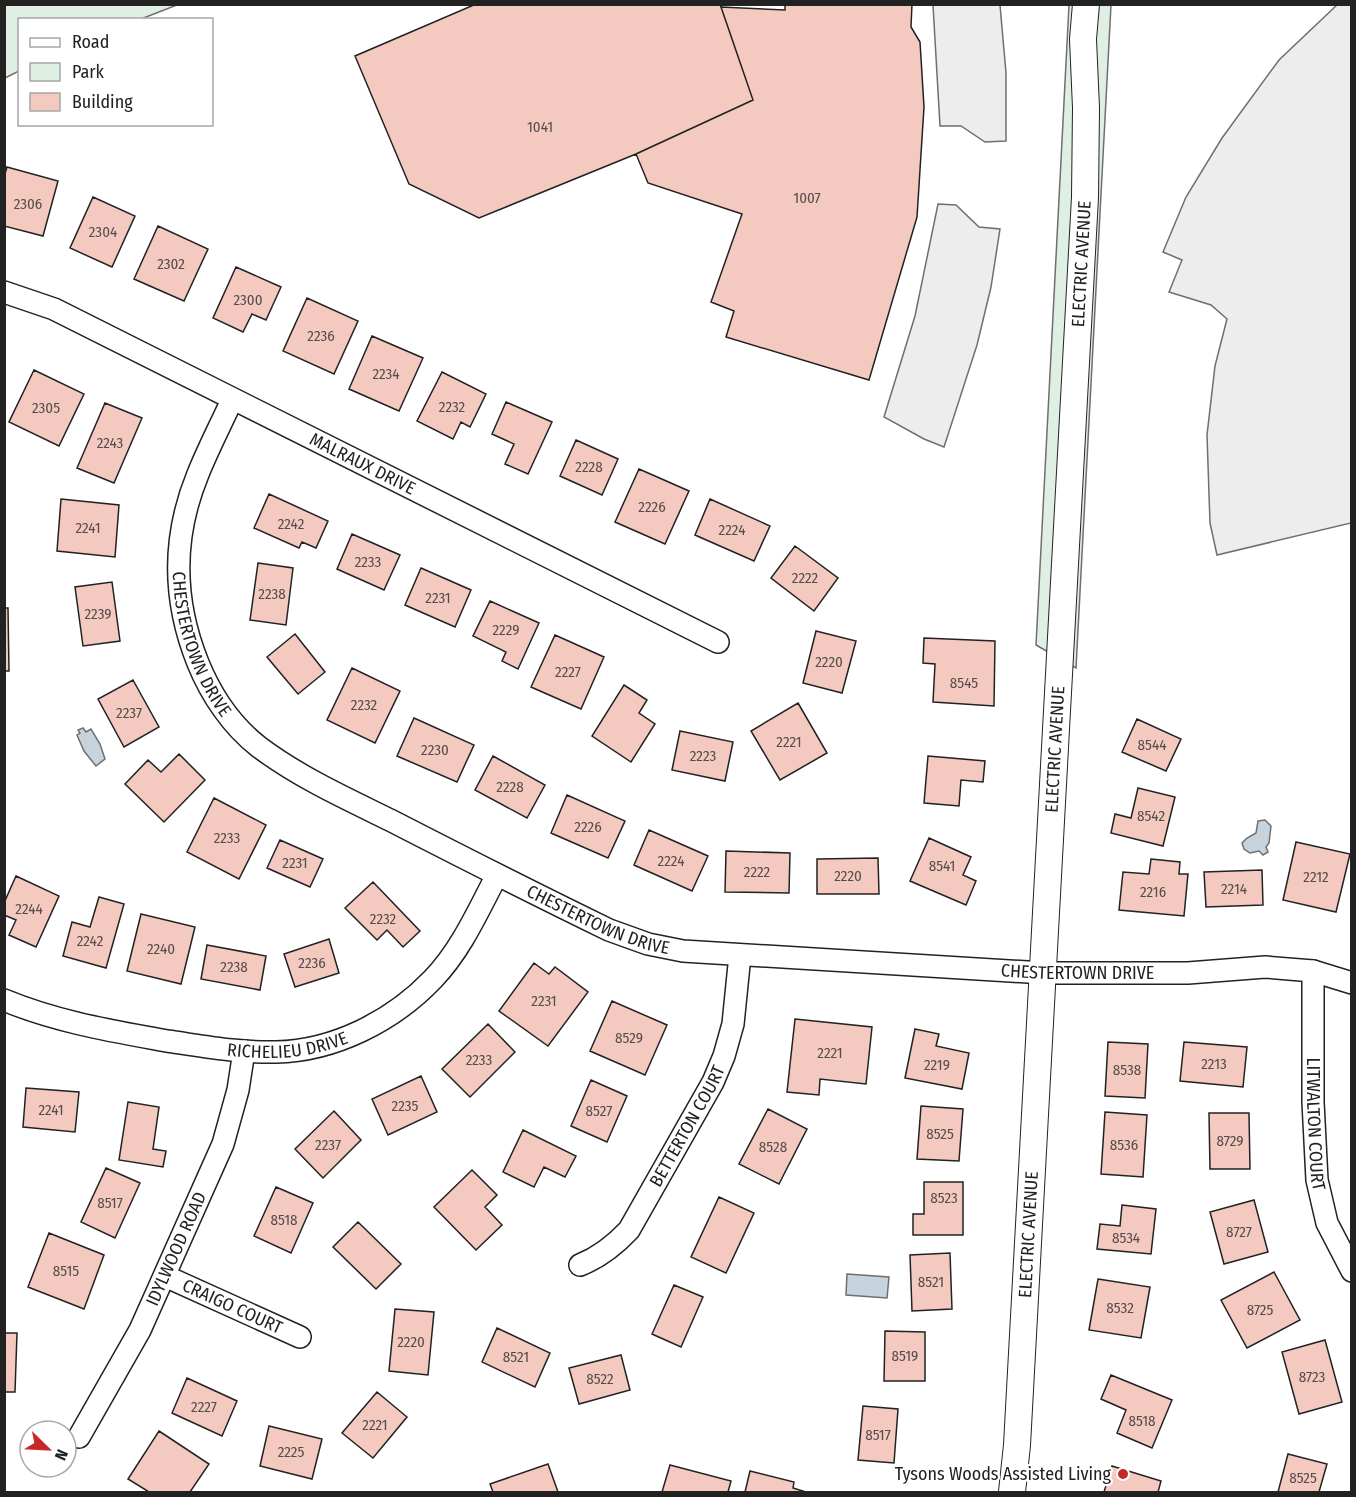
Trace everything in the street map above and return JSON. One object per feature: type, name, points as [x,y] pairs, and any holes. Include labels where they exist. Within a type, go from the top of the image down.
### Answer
[{"type":"street","name":"ELECTRIC AVENUE","points":[[1011,1492],[1018,1433],[1085,198],[1086,108],[1083,39],[1086,4]]},
{"type":"street","name":"MALRAUX DRIVE","points":[[4,292],[54,309],[718,642]]},
{"type":"street","name":"CHESTERTOWN DRIVE","points":[[232,400],[197,475],[183,520],[178,565],[180,602],[188,639],[205,680],[223,708],[258,746],[309,779],[609,930],[648,944],[683,951],[1044,973],[1188,973],[1265,967],[1313,971],[1352,983]]},
{"type":"street","name":"RICHELIEU DRIVE","points":[[4,1000],[33,1012],[95,1028],[244,1051],[299,1050],[339,1040],[372,1026],[406,1003],[433,979],[458,947],[497,875]]},
{"type":"street","name":"BETTERTON COURT","points":[[580,1265],[594,1260],[612,1247],[629,1230],[713,1082],[724,1056],[733,1024],[740,955]]},
{"type":"street","name":"LITWALTON COURT","points":[[1313,971],[1312,1102],[1317,1180],[1327,1223],[1352,1270]]},
{"type":"street","name":"IDYLWOOD ROAD","points":[[79,1437],[140,1330],[223,1144],[238,1090],[244,1051]]},
{"type":"street","name":"CRAIGO COURT","points":[[165,1276],[300,1337]]},
{"type":"green space","points":[[5,4],[177,5],[144,18],[18,18],[18,72],[5,78]]},
{"type":"green space","points":[[1069,5],[1111,5],[1076,668],[1036,645]]},
{"type":"shaded area","points":[[1338,4],[1352,5],[1351,523],[1217,555],[1210,523],[1207,435],[1215,366],[1227,319],[1211,305],[1169,292],[1182,260],[1163,252],[1186,197],[1222,138],[1279,60]]},
{"type":"shaded area","points":[[933,5],[1000,5],[1006,73],[1006,141],[985,142],[961,126],[940,126]]},
{"type":"shaded area","points":[[938,204],[956,205],[979,227],[1000,229],[991,287],[977,345],[944,447],[884,417],[915,316]]},
{"type":"shaded area","points":[[83,728],[86,732],[91,729],[100,744],[105,759],[96,766],[84,751],[77,735],[80,733],[78,730]]},
{"type":"shaded area","points":[[1265,820],[1271,826],[1269,843],[1266,847],[1268,852],[1263,855],[1259,851],[1250,853],[1244,849],[1242,843],[1256,833],[1258,821]]},
{"type":"shaded area","points":[[847,1274],[889,1277],[887,1298],[846,1295]]},
{"type":"building","points":[[476,4],[720,4],[753,100],[636,154],[479,218],[409,184],[355,56]]},
{"type":"building","points":[[785,4],[912,4],[911,27],[920,42],[924,107],[917,217],[869,380],[726,337],[734,311],[711,302],[742,214],[648,183],[636,154],[753,100],[721,7],[785,10]]},
{"type":"building","points":[[7,167],[58,181],[43,236],[4,226],[4,177]]},
{"type":"building","points":[[93,197],[135,216],[112,267],[70,248]]},
{"type":"building","points":[[158,226],[208,249],[184,301],[134,279]]},
{"type":"building","points":[[236,267],[281,287],[266,320],[252,314],[243,332],[213,318]]},
{"type":"building","points":[[307,298],[358,321],[334,374],[283,351]]},
{"type":"building","points":[[372,336],[423,358],[399,411],[349,389]]},
{"type":"building","points":[[34,370],[84,394],[59,446],[9,422]]},
{"type":"building","points":[[442,372],[486,394],[470,427],[461,422],[453,439],[417,421]]},
{"type":"building","points":[[506,402],[552,422],[528,474],[505,464],[514,444],[492,434]]},
{"type":"building","points":[[105,403],[142,418],[114,483],[77,468]]},
{"type":"building","points":[[576,440],[618,459],[602,495],[560,476]]},
{"type":"building","points":[[639,469],[689,491],[665,544],[615,522]]},
{"type":"building","points":[[269,494],[328,521],[316,548],[302,542],[299,548],[254,528]]},
{"type":"building","points":[[61,499],[119,505],[115,557],[57,551]]},
{"type":"building","points":[[710,499],[770,526],[754,561],[695,535]]},
{"type":"building","points":[[352,534],[400,555],[384,590],[337,569]]},
{"type":"building","points":[[795,546],[838,578],[814,611],[771,578]]},
{"type":"building","points":[[258,563],[293,568],[286,625],[250,620]]},
{"type":"building","points":[[421,568],[471,590],[455,627],[405,605]]},
{"type":"building","points":[[112,582],[120,641],[83,646],[75,587]]},
{"type":"building","points":[[490,601],[539,623],[518,669],[502,661],[506,652],[473,636]]},
{"type":"building","points":[[4,608],[8,608],[9,671],[4,671]]},
{"type":"building","points":[[816,631],[856,641],[842,693],[803,683]]},
{"type":"building","points":[[295,634],[325,672],[298,694],[267,657]]},
{"type":"building","points":[[555,635],[604,657],[581,709],[531,687]]},
{"type":"building","points":[[924,638],[995,641],[994,706],[933,702],[935,664],[923,663]]},
{"type":"building","points":[[352,668],[400,691],[375,743],[327,720]]},
{"type":"building","points":[[133,680],[159,727],[124,747],[98,699]]},
{"type":"building","points":[[624,685],[647,700],[639,713],[655,724],[631,762],[592,736]]},
{"type":"building","points":[[798,703],[827,753],[780,780],[751,731]]},
{"type":"building","points":[[414,718],[474,745],[457,782],[397,756]]},
{"type":"building","points":[[1137,719],[1181,739],[1166,771],[1122,752]]},
{"type":"building","points":[[680,731],[733,742],[725,781],[672,770]]},
{"type":"building","points":[[179,754],[205,780],[164,822],[125,784],[148,760],[161,772]]},
{"type":"building","points":[[493,756],[545,785],[527,818],[475,790]]},
{"type":"building","points":[[928,756],[985,761],[983,782],[961,780],[959,806],[924,803]]},
{"type":"building","points":[[1138,788],[1175,797],[1163,846],[1111,833],[1115,814],[1131,818]]},
{"type":"building","points":[[567,795],[625,821],[608,858],[551,833]]},
{"type":"building","points":[[214,798],[266,825],[239,879],[187,852]]},
{"type":"building","points":[[649,830],[708,856],[692,891],[634,865]]},
{"type":"building","points":[[929,838],[971,857],[963,875],[976,881],[966,905],[910,881]]},
{"type":"building","points":[[280,840],[323,859],[310,887],[267,868]]},
{"type":"building","points":[[1296,842],[1350,854],[1336,912],[1283,900]]},
{"type":"building","points":[[726,851],[790,853],[789,893],[725,892]]},
{"type":"building","points":[[878,858],[879,894],[817,894],[817,859]]},
{"type":"building","points":[[1151,859],[1180,862],[1179,874],[1188,874],[1184,916],[1119,910],[1123,872],[1149,874]]},
{"type":"building","points":[[1262,870],[1263,905],[1206,907],[1204,872]]},
{"type":"building","points":[[16,876],[59,896],[36,947],[9,935],[16,920],[4,915],[4,903]]},
{"type":"building","points":[[373,882],[420,931],[403,947],[387,930],[377,940],[345,908]]},
{"type":"building","points":[[99,897],[124,904],[106,968],[63,956],[72,922],[90,927]]},
{"type":"building","points":[[141,914],[195,927],[181,984],[127,971]]},
{"type":"building","points":[[329,939],[339,973],[295,987],[284,954]]},
{"type":"building","points":[[207,945],[266,956],[260,990],[201,979]]},
{"type":"building","points":[[534,963],[549,974],[555,967],[588,992],[548,1046],[499,1011]]},
{"type":"building","points":[[612,1001],[667,1025],[645,1075],[590,1051]]},
{"type":"building","points":[[795,1019],[872,1027],[866,1084],[820,1079],[819,1095],[787,1092]]},
{"type":"building","points":[[488,1024],[515,1052],[470,1097],[442,1069]]},
{"type":"building","points":[[915,1029],[939,1034],[936,1046],[969,1053],[962,1089],[905,1078]]},
{"type":"building","points":[[1108,1042],[1148,1044],[1145,1098],[1105,1096]]},
{"type":"building","points":[[1184,1042],[1247,1047],[1243,1087],[1180,1081]]},
{"type":"building","points":[[421,1076],[437,1112],[388,1135],[372,1099]]},
{"type":"building","points":[[591,1080],[627,1096],[607,1142],[571,1126]]},
{"type":"building","points":[[26,1088],[79,1092],[75,1132],[23,1127]]},
{"type":"building","points":[[128,1102],[159,1107],[153,1149],[166,1151],[163,1167],[119,1160]]},
{"type":"building","points":[[921,1106],[963,1109],[959,1161],[917,1159]]},
{"type":"building","points":[[768,1109],[807,1129],[779,1184],[739,1164]]},
{"type":"building","points":[[334,1111],[361,1140],[323,1178],[295,1149]]},
{"type":"building","points":[[1105,1112],[1147,1115],[1143,1177],[1101,1174]]},
{"type":"building","points":[[1209,1113],[1249,1113],[1250,1169],[1210,1169]]},
{"type":"building","points":[[523,1130],[576,1156],[565,1177],[544,1167],[534,1187],[503,1172]]},
{"type":"building","points":[[106,1168],[140,1183],[115,1238],[81,1222]]},
{"type":"building","points":[[472,1170],[497,1195],[485,1207],[502,1225],[476,1250],[434,1207]]},
{"type":"building","points":[[924,1182],[963,1182],[963,1235],[913,1235],[913,1214],[924,1214]]},
{"type":"building","points":[[276,1187],[313,1203],[291,1253],[254,1236]]},
{"type":"building","points":[[719,1197],[754,1213],[726,1273],[691,1257]]},
{"type":"building","points":[[1254,1200],[1268,1252],[1224,1264],[1210,1212]]},
{"type":"building","points":[[1122,1205],[1156,1209],[1151,1254],[1097,1249],[1100,1224],[1120,1226]]},
{"type":"building","points":[[358,1222],[401,1264],[376,1289],[333,1247]]},
{"type":"building","points":[[49,1233],[104,1255],[84,1309],[28,1287]]},
{"type":"building","points":[[950,1253],[952,1309],[912,1311],[910,1255]]},
{"type":"building","points":[[1274,1272],[1300,1320],[1247,1348],[1221,1300]]},
{"type":"building","points":[[1098,1279],[1150,1287],[1141,1338],[1089,1330]]},
{"type":"building","points":[[674,1285],[703,1297],[681,1347],[652,1334]]},
{"type":"building","points":[[395,1309],[434,1312],[428,1375],[389,1371]]},
{"type":"building","points":[[497,1328],[550,1353],[535,1387],[482,1362]]},
{"type":"building","points":[[885,1331],[925,1332],[925,1381],[884,1381]]},
{"type":"building","points":[[4,1333],[17,1333],[15,1392],[4,1392]]},
{"type":"building","points":[[1325,1340],[1342,1402],[1299,1414],[1282,1352]]},
{"type":"building","points":[[621,1355],[630,1390],[579,1404],[569,1368]]},
{"type":"building","points":[[1111,1375],[1172,1400],[1152,1448],[1117,1433],[1126,1410],[1101,1399]]},
{"type":"building","points":[[187,1378],[237,1401],[222,1436],[172,1413]]},
{"type":"building","points":[[377,1392],[407,1417],[373,1458],[342,1433]]},
{"type":"building","points":[[863,1406],[898,1409],[894,1463],[858,1460]]},
{"type":"building","points":[[269,1426],[322,1439],[312,1479],[260,1466]]},
{"type":"building","points":[[159,1431],[209,1464],[190,1492],[149,1492],[128,1479]]},
{"type":"building","points":[[1288,1454],[1327,1464],[1319,1492],[1278,1492]]},
{"type":"building","points":[[548,1464],[558,1492],[493,1492],[490,1484]]},
{"type":"building","points":[[670,1465],[731,1481],[728,1492],[662,1492]]},
{"type":"building","name":"Tysons Woods Assisted Living","points":[[1112,1466],[1161,1481],[1158,1492],[1104,1492]]},
{"type":"building","points":[[750,1471],[794,1482],[793,1488],[806,1492],[745,1492]]},
{"type":"place","name":"Tysons Woods Assisted Living","points":[[1123,1474]]}]
